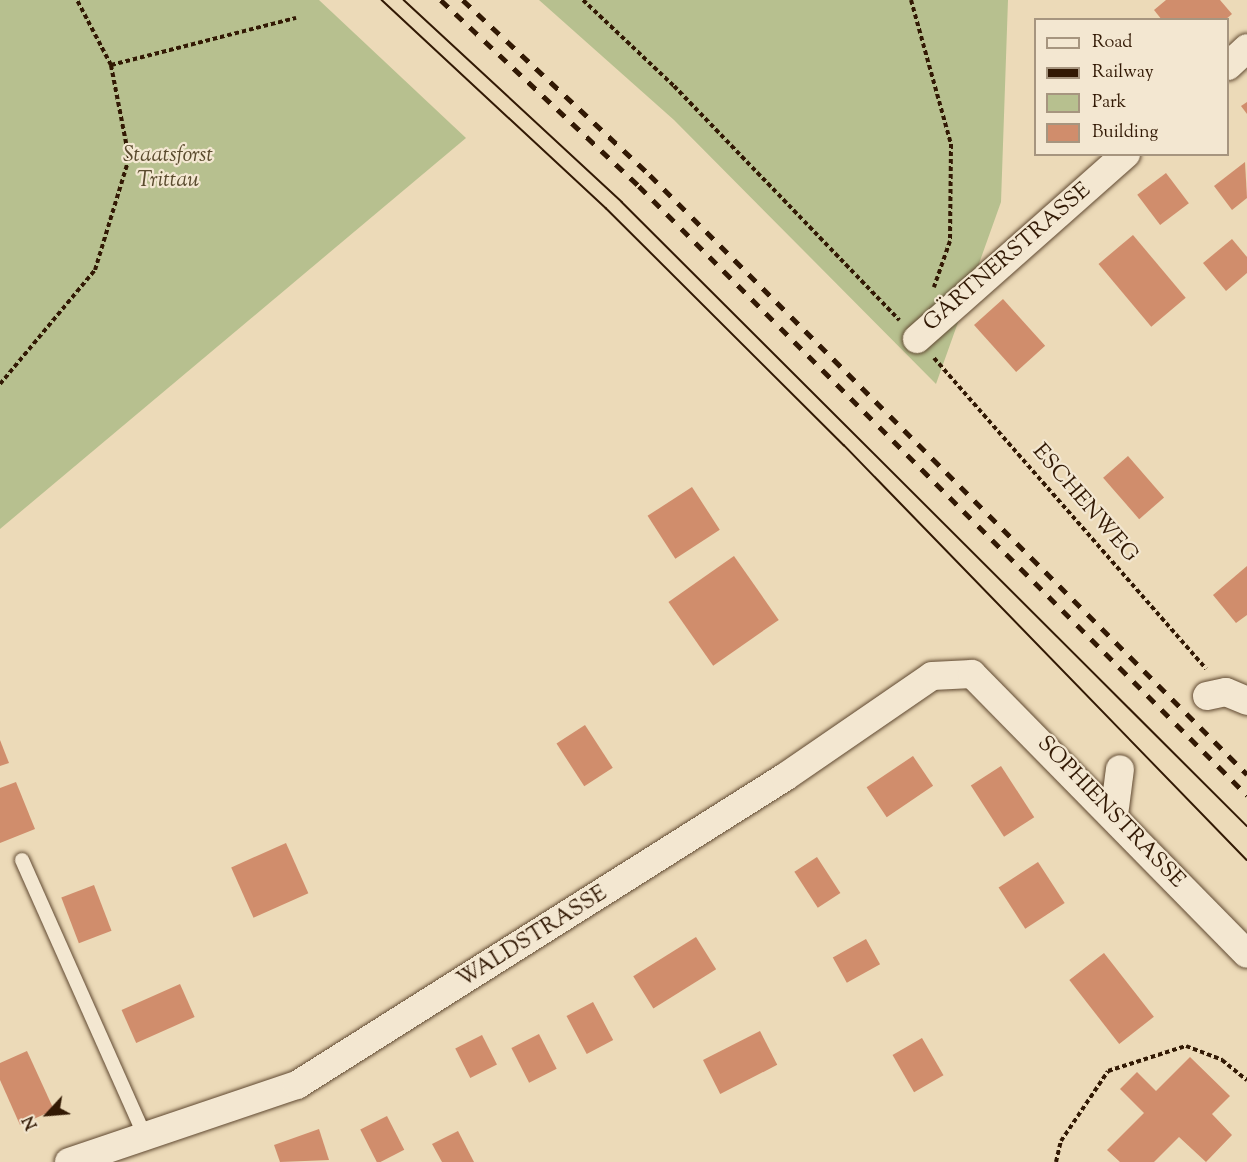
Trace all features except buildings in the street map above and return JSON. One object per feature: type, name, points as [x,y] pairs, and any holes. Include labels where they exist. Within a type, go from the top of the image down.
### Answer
[{"type":"street","points":[[1229,64],[1247,48]]},
{"type":"street","name":"GÄRTNERSTRASSE","points":[[917,339],[1124,156]]},
{"type":"street","name":"SOPHIENSTRASSE","points":[[972,674],[1114,815],[1247,954]]},
{"type":"street","name":"WALDSTRASSE","points":[[69,1162],[297,1084],[785,777],[932,676],[972,674]]},
{"type":"street","points":[[1114,815],[1120,769]]},
{"type":"lane","points":[[22,860],[145,1136]]},
{"type":"path","points":[[0,384],[95,270],[129,158],[111,65],[77,0]]},
{"type":"path","name":"ESCHENWEG","points":[[583,0],[674,86],[917,339],[1226,696]]},
{"type":"path","points":[[911,0],[951,144],[950,241],[931,295]]},
{"type":"path","points":[[111,65],[296,18]]},
{"type":"path","points":[[1056,1162],[1061,1141],[1108,1071],[1186,1046],[1222,1060],[1247,1080]]},
{"type":"green space","name":"Staatsforst Trittau","points":[[0,0],[319,0],[466,138],[0,529]]},
{"type":"green space","points":[[539,0],[1008,0],[1001,202],[936,384],[674,120]]},
{"type":"tram line","points":[[382,0],[606,208],[844,445],[1247,860]]},
{"type":"tram line","points":[[404,0],[622,202],[1247,826]]},
{"type":"railway","points":[[441,0],[639,186],[1247,795]]},
{"type":"railway","points":[[463,0],[650,175],[1247,774]]}]
